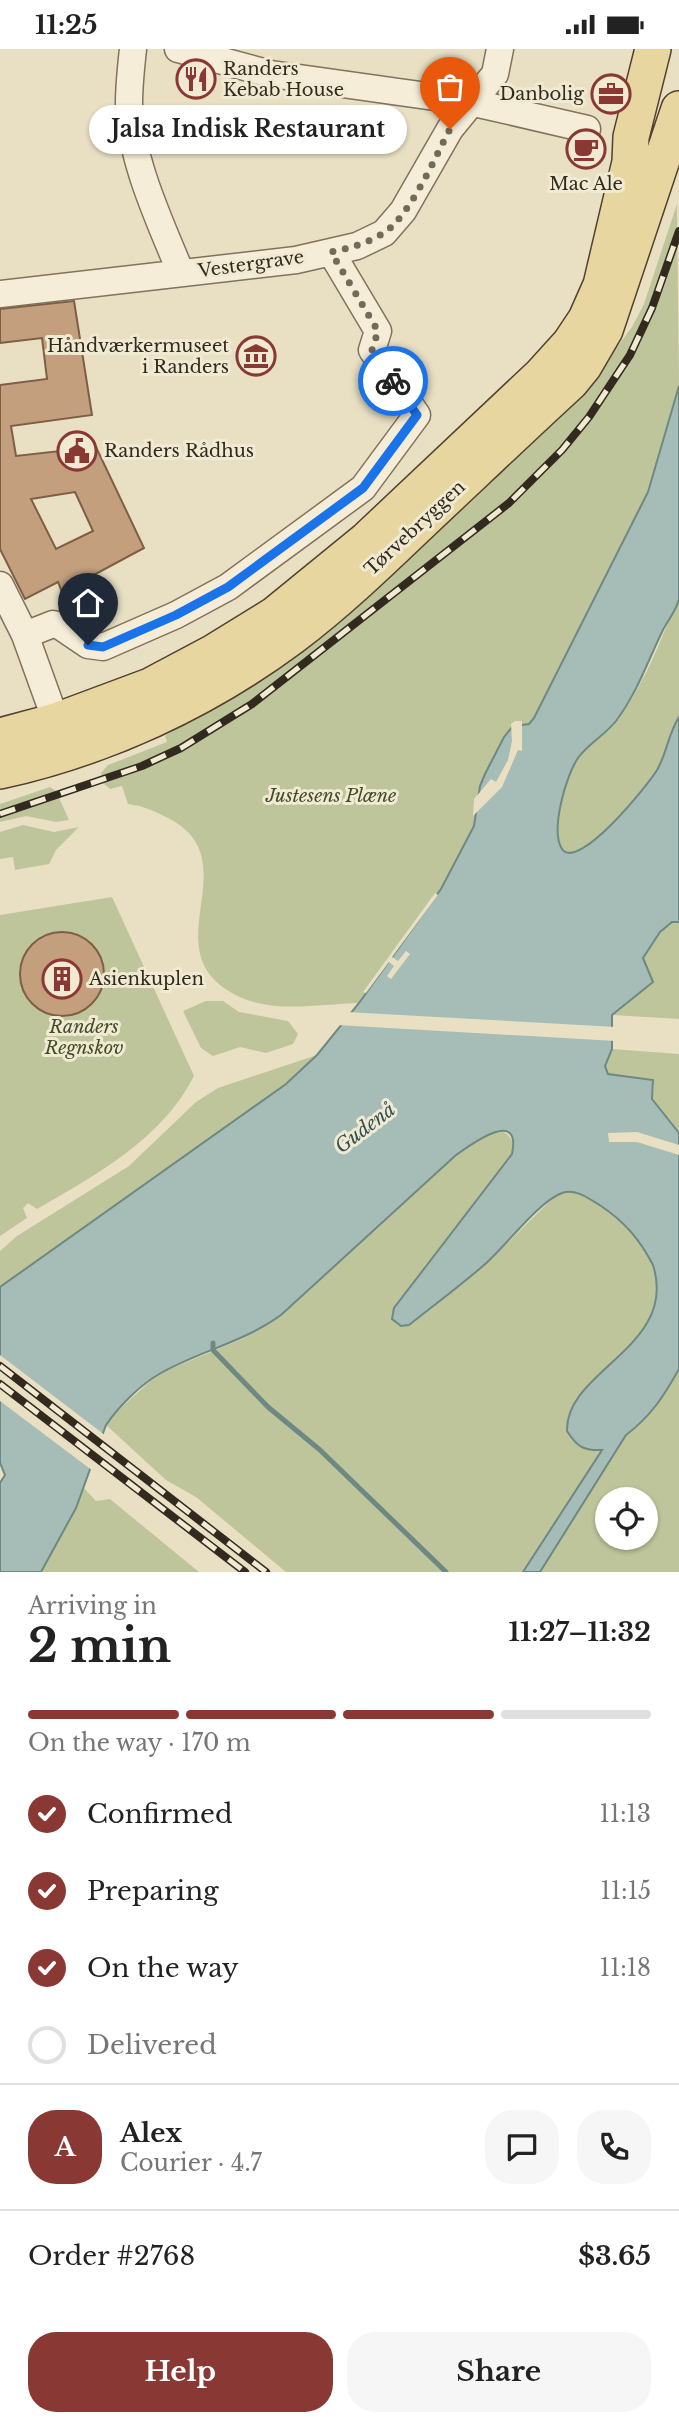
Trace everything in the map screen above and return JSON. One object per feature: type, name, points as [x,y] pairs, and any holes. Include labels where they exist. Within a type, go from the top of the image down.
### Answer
[{"type":"main road","points":[[653,49],[631,137],[665,142],[654,113],[667,49]]},
{"type":"main road","name":"Tørvebryggen","points":[[0,736],[56,720],[150,686],[214,652],[274,615],[357,549],[541,375],[570,343],[586,319],[665,142]]},
{"type":"main road","name":"Tørvebryggen","points":[[0,771],[67,754],[101,742],[209,690],[290,638],[373,568],[570,383],[584,366],[605,330],[665,142]]},
{"type":"street","points":[[133,49],[129,105],[135,144],[154,209],[181,273]]},
{"type":"street","points":[[178,49],[271,74],[470,102],[587,129]]},
{"type":"street","name":"Vestergrave","points":[[0,294],[296,260],[357,246],[384,233],[403,211],[450,129],[495,74],[500,49]]},
{"type":"street","points":[[25,635],[53,624],[88,645],[103,647],[176,615],[228,587],[363,488],[417,415],[372,350],[378,331],[331,252]]},
{"type":"street","points":[[0,585],[25,635],[56,720]]},
{"type":"green space","name":"Justesens Plæne","points":[[677,204],[679,386],[648,492],[534,718],[504,737],[480,786],[474,826],[441,889],[359,1003],[285,1006],[256,1003],[242,998],[214,980],[201,958],[198,934],[203,883],[202,859],[192,837],[168,818],[149,809],[128,804],[122,786],[110,789],[103,783],[101,773],[108,765],[167,742],[165,736],[199,712],[540,424],[611,355],[632,327],[644,304]]},
{"type":"green space","points":[[679,599],[679,717],[660,764],[641,791],[602,834],[578,852],[569,854],[562,849],[557,834],[562,798],[575,763],[588,747],[611,727],[629,703]]},
{"type":"green space","points":[[50,787],[56,791],[69,820],[56,822],[26,816],[0,822],[0,804]]},
{"type":"green space","points":[[23,825],[54,832],[79,827],[56,850],[49,864],[15,870],[13,857],[0,859],[0,832]]},
{"type":"green space","name":"Randers Regnskov","points":[[112,897],[194,1076],[181,1098],[146,1137],[104,1169],[37,1209],[28,1203],[23,1208],[27,1218],[0,1236],[0,915]]},
{"type":"green space","points":[[672,922],[679,922],[679,1019],[612,1015],[631,995],[639,966],[648,947]]},
{"type":"green space","points":[[206,1001],[223,1001],[239,1012],[288,1021],[298,1034],[293,1044],[266,1053],[240,1047],[213,1056],[201,1048],[183,1011]]},
{"type":"green space","points":[[612,1049],[679,1054],[679,1133],[652,1099],[654,1086],[608,1074],[605,1067]]},
{"type":"green space","points":[[317,1055],[286,1084],[0,1287],[0,1251],[17,1236],[129,1166],[196,1102],[218,1088]]},
{"type":"green space","points":[[497,1130],[510,1138],[513,1144],[512,1153],[392,1313],[486,1264],[554,1197],[575,1191],[619,1218],[642,1244],[659,1276],[661,1299],[658,1319],[619,1363],[595,1382],[593,1451],[603,1450],[523,1572],[286,1572],[196,1497],[166,1480],[106,1425],[113,1415],[158,1374],[242,1339],[281,1315],[456,1155],[488,1133]]},
{"type":"green space","points":[[679,1369],[679,1572],[540,1572],[626,1435],[650,1413]]},
{"type":"green space","points":[[83,1487],[96,1501],[110,1499],[199,1572],[41,1572],[76,1508]]},
{"type":"water","name":"Gudenå","points":[[679,386],[678,603],[623,710],[612,726],[582,753],[573,766],[564,790],[558,830],[562,849],[570,853],[597,838],[612,824],[657,770],[679,717],[679,922],[672,922],[660,932],[643,958],[653,982],[612,1015],[612,1049],[605,1066],[608,1074],[653,1080],[652,1099],[679,1133],[679,1369],[650,1413],[626,1435],[540,1572],[523,1572],[602,1450],[582,1447],[567,1431],[571,1410],[583,1391],[637,1337],[650,1317],[657,1293],[653,1265],[631,1232],[601,1206],[582,1195],[567,1192],[543,1205],[484,1265],[409,1325],[401,1326],[392,1319],[394,1308],[512,1154],[513,1140],[509,1133],[493,1133],[456,1155],[281,1315],[252,1332],[161,1373],[138,1389],[106,1425],[76,1508],[41,1572],[0,1572],[0,1483],[5,1475],[0,1463],[0,1287],[286,1084],[317,1055],[359,1003],[441,889],[474,826],[480,786],[504,737],[513,726],[529,724],[534,718],[648,492]]},
{"type":"pier","points":[[522,721],[522,751],[518,750],[502,787],[473,816],[474,799],[491,779],[496,782],[508,760],[512,741],[511,724]]},
{"type":"pier","points":[[435,893],[438,895],[392,957],[398,961],[406,951],[410,954],[391,979],[387,976],[394,966],[389,962],[366,993],[363,992]]},
{"type":"pier","points":[[347,1012],[616,1027],[616,1041],[337,1025]]},
{"type":"pier","points":[[637,1132],[679,1145],[679,1155],[637,1142],[609,1142],[608,1133]]},
{"type":"pier","points":[[0,1355],[106,1436],[93,1471],[0,1401]]},
{"type":"building","name":"Randers Rådhus","points":[[74,301],[92,415],[11,426],[16,456],[96,447],[144,548],[62,592],[58,582],[25,599],[0,549],[0,385],[47,379],[42,338],[0,343],[0,309]],"holes":[[[75,492],[93,531],[56,549],[31,499]]]},
{"type":"building","name":"Asienkuplen","points":[[62,932],[85,939],[97,951],[104,974],[97,997],[85,1009],[62,1016],[39,1009],[27,997],[20,974],[27,951],[39,939]]},
{"type":"waterway","points":[[213,1343],[213,1350],[268,1407],[320,1450],[446,1572]]},
{"type":"railway","points":[[0,814],[142,766],[181,748],[252,704],[509,503],[562,450],[589,417],[630,355],[652,308],[679,231]]},
{"type":"railway","points":[[0,1366],[266,1572]]},
{"type":"railway","points":[[0,1384],[245,1572]]},
{"type":"way so far","points":[[393,381],[372,350],[378,331],[331,252],[357,246],[384,233],[403,211],[424,178],[450,129]]},
{"type":"place","name":"Randers Kebab House","points":[[196,79]]},
{"type":"place","name":"Danbolig","points":[[611,94]]},
{"type":"place","name":"Jalsa Indisk Restaurant","points":[[450,129]]},
{"type":"place","name":"Mac Ale","points":[[586,149]]},
{"type":"place","name":"Håndværkermuseet i Randers","points":[[256,356]]},
{"type":"place","name":"Randers Rådhus","points":[[77,451]]},
{"type":"place","name":"Asienkuplen","points":[[62,979]]},
{"type":"route","points":[[88,645],[103,647],[176,615],[228,587],[363,488],[417,415],[393,381]]}]
